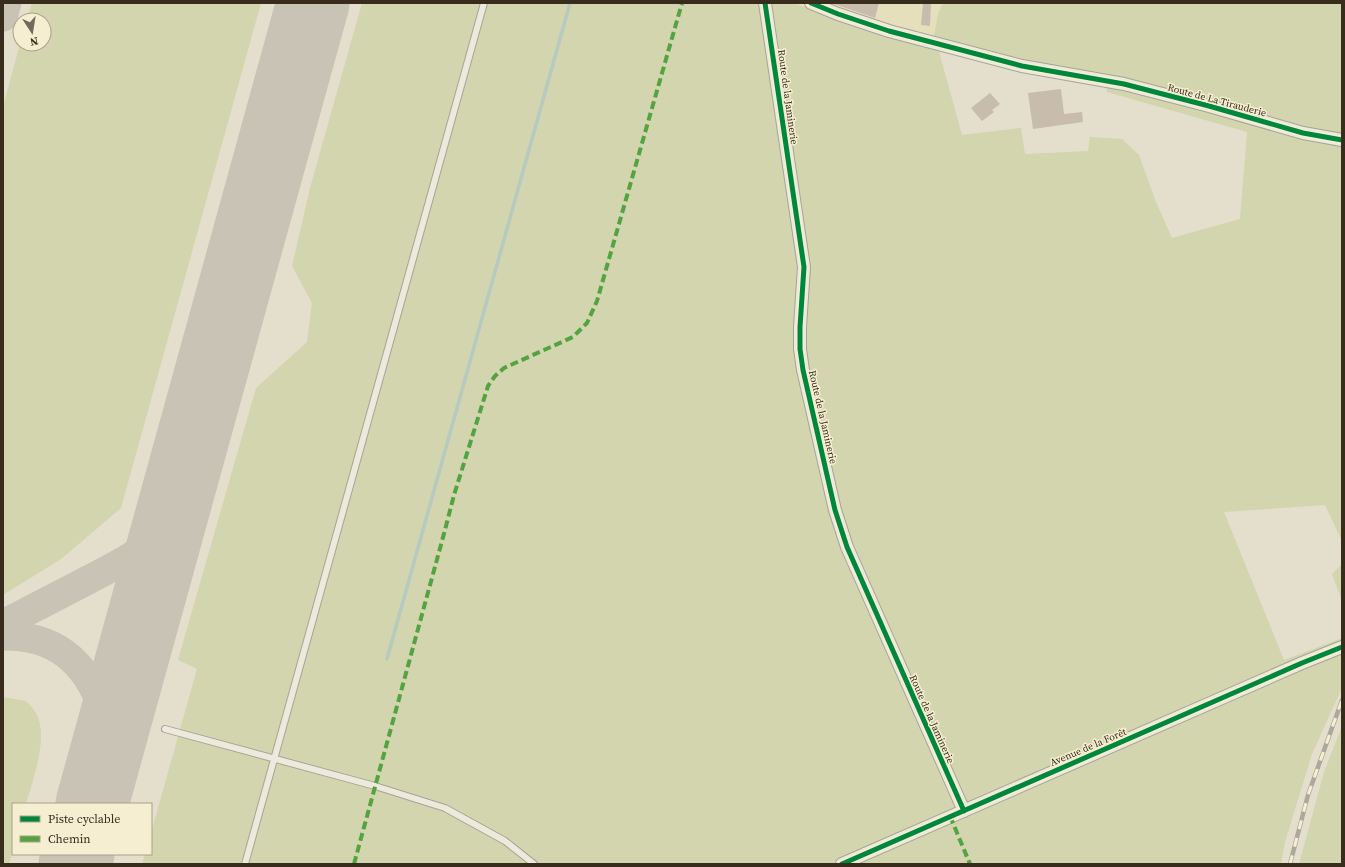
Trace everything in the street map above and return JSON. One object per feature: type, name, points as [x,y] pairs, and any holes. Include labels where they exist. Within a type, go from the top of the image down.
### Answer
[{"type":"street","name":"Route de la Jaminerie","points":[[765,3],[804,267],[800,349],[803,370],[835,510],[853,564],[964,810]]},
{"type":"street","name":"Route de La Tirauderie","points":[[811,3],[838,14],[889,31],[1022,66],[1124,84],[1209,106],[1303,133],[1342,140]]},
{"type":"street","name":"Avenue de la Forêt","points":[[842,864],[1295,666],[1342,647]]},
{"type":"lane","points":[[245,864],[484,3]]},
{"type":"lane","points":[[164,729],[375,786],[445,808],[505,841],[534,864]]},
{"type":"shaded area","points":[[793,3],[943,3],[938,14],[934,36],[938,48],[892,38]]},
{"type":"green space","points":[[32,3],[261,3],[121,508],[61,559],[3,595],[3,107],[18,52],[52,52],[52,12],[29,12]]},
{"type":"green space","points":[[362,3],[793,3],[892,38],[938,48],[962,135],[1021,128],[1025,154],[1088,151],[1090,137],[1122,139],[1139,155],[1156,202],[1172,238],[1240,219],[1247,132],[1107,92],[1105,75],[1011,57],[934,36],[938,14],[943,3],[1342,3],[1342,541],[1325,505],[1224,512],[1284,660],[1342,638],[1342,688],[1312,754],[1285,842],[1281,864],[142,864],[145,855],[152,855],[152,829],[197,669],[178,660],[256,388],[307,342],[312,303],[292,266],[310,188]]},
{"type":"green space","points":[[1342,564],[1342,601],[1332,574]]},
{"type":"green space","points":[[3,697],[26,701],[36,713],[40,723],[41,734],[36,771],[26,803],[12,803],[12,854],[9,864],[3,864]]},
{"type":"green space","points":[[1342,726],[1342,864],[1299,864],[1324,772]]},
{"type":"building","points":[[831,3],[879,3],[875,18]]},
{"type":"building","points":[[923,3],[931,4],[930,26],[921,25]]},
{"type":"building","points":[[1061,89],[1064,114],[1082,112],[1083,122],[1033,129],[1028,93]]},
{"type":"building","points":[[990,93],[1000,104],[992,110],[994,112],[982,121],[971,108]]},
{"type":"waterway","points":[[387,659],[570,3]]},
{"type":"taxiway","points":[[3,17],[7,3]]},
{"type":"taxiway","points":[[3,624],[114,566],[146,546],[161,529],[178,492]]},
{"type":"taxiway","points":[[3,636],[29,638],[52,646],[66,654],[78,665],[88,678],[101,707],[104,723],[105,743],[101,770]]},
{"type":"runway","points":[[92,803],[313,3]]},
{"type":"runway","points":[[75,864],[78,855]]},
{"type":"railway","points":[[1290,864],[1308,795],[1342,700]]},
{"type":"marked path","points":[[354,864],[454,495],[488,386],[495,376],[504,368],[573,337],[587,323],[597,301],[682,3]]},
{"type":"marked path","points":[[950,816],[970,864]]},
{"type":"cycle path","points":[[765,3],[804,267],[800,349],[803,370],[835,510],[847,547],[964,811]]},
{"type":"cycle path","points":[[811,3],[838,14],[889,31],[1022,66],[1124,84],[1209,106],[1303,133],[1342,140]]},
{"type":"cycle path","points":[[842,864],[1302,663],[1342,647]]}]
